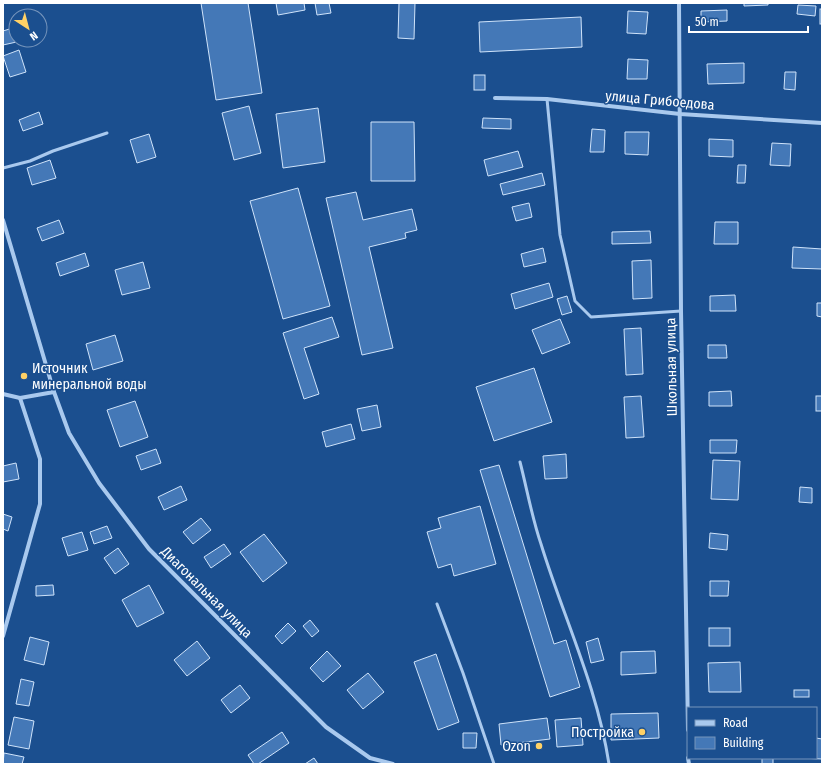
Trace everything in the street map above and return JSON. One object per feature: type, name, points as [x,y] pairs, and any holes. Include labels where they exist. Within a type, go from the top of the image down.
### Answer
[{"type":"street","name":"Школьная улица","points":[[679,3],[681,311],[688,707]]},
{"type":"street","name":"улица Грибоедова","points":[[495,98],[547,99],[680,114],[822,123]]},
{"type":"street","name":"Диагональная улица","points":[[3,220],[54,392],[69,433],[99,483],[149,549],[326,727],[370,758],[393,764]]},
{"type":"street","points":[[3,394],[20,398],[54,392]]},
{"type":"street","points":[[3,636],[40,504],[40,459],[20,398]]},
{"type":"lane","points":[[547,99],[560,235],[575,301],[591,317],[681,311]]},
{"type":"lane","points":[[3,168],[30,161],[107,133]]},
{"type":"lane","points":[[520,462],[541,544],[589,680],[605,740],[609,764]]},
{"type":"lane","points":[[437,604],[463,673],[494,764]]},
{"type":"building","points":[[201,3],[248,3],[262,93],[216,100]]},
{"type":"building","points":[[276,3],[304,3],[305,10],[278,15]]},
{"type":"building","points":[[315,3],[329,3],[331,13],[317,15]]},
{"type":"building","points":[[399,3],[415,3],[414,39],[398,38]]},
{"type":"building","points":[[744,3],[768,3],[768,5],[744,6]]},
{"type":"building","points":[[798,5],[816,6],[815,16],[797,14]]},
{"type":"building","points":[[820,9],[822,9],[822,24],[820,24]]},
{"type":"building","points":[[727,10],[727,21],[701,22],[701,11]]},
{"type":"building","points":[[628,11],[648,12],[646,34],[627,33]]},
{"type":"building","points":[[581,17],[582,47],[480,52],[479,22]]},
{"type":"building","points":[[8,29],[8,44],[3,45],[3,31]]},
{"type":"building","points":[[19,50],[26,72],[10,77],[3,56]]},
{"type":"building","points":[[628,59],[648,60],[647,79],[627,79]]},
{"type":"building","points":[[744,63],[744,83],[708,84],[707,64]]},
{"type":"building","points":[[785,72],[796,72],[795,90],[784,89]]},
{"type":"building","points":[[474,75],[485,75],[485,90],[474,90]]},
{"type":"building","points":[[249,106],[261,153],[234,160],[222,113]]},
{"type":"building","points":[[318,108],[325,162],[283,168],[276,114]]},
{"type":"building","points":[[39,112],[43,124],[23,131],[19,120]]},
{"type":"building","points":[[483,118],[511,119],[511,129],[482,128]]},
{"type":"building","points":[[371,122],[414,122],[415,181],[371,181]]},
{"type":"building","points":[[592,129],[605,130],[604,152],[590,152]]},
{"type":"building","points":[[625,132],[649,132],[648,155],[625,154]]},
{"type":"building","points":[[149,134],[156,157],[137,163],[130,140]]},
{"type":"building","points":[[709,139],[733,140],[733,157],[709,156]]},
{"type":"building","points":[[772,143],[791,144],[790,166],[770,165]]},
{"type":"building","points":[[518,151],[523,167],[488,176],[484,160]]},
{"type":"building","points":[[50,160],[56,178],[32,185],[27,168]]},
{"type":"building","points":[[738,165],[746,165],[745,183],[737,183]]},
{"type":"building","points":[[542,173],[545,185],[503,195],[500,184]]},
{"type":"building","points":[[298,188],[330,306],[283,319],[250,201]]},
{"type":"building","points":[[356,192],[363,220],[412,209],[417,230],[405,233],[406,238],[369,247],[393,348],[362,355],[326,198]]},
{"type":"building","points":[[529,203],[532,217],[516,221],[512,207]]},
{"type":"building","points":[[59,220],[64,233],[42,241],[37,228]]},
{"type":"building","points":[[715,222],[738,222],[738,244],[714,244]]},
{"type":"building","points":[[650,231],[651,243],[612,244],[612,232]]},
{"type":"building","points":[[793,247],[822,249],[822,269],[792,268]]},
{"type":"building","points":[[543,248],[546,262],[524,267],[521,254]]},
{"type":"building","points":[[85,253],[89,266],[60,276],[56,263]]},
{"type":"building","points":[[651,260],[652,298],[633,299],[632,261]]},
{"type":"building","points":[[143,262],[150,288],[122,295],[115,270]]},
{"type":"building","points":[[549,283],[553,297],[515,309],[511,294]]},
{"type":"building","points":[[735,295],[736,311],[710,311],[710,296]]},
{"type":"building","points":[[567,296],[572,312],[562,315],[557,299]]},
{"type":"building","points":[[817,303],[822,303],[822,317],[817,316]]},
{"type":"building","points":[[332,317],[339,337],[304,348],[319,394],[304,399],[283,333]]},
{"type":"building","points":[[560,319],[570,343],[542,354],[532,330]]},
{"type":"building","points":[[641,328],[643,374],[626,375],[624,329]]},
{"type":"building","points":[[115,335],[123,361],[93,370],[86,344]]},
{"type":"building","points":[[708,345],[726,345],[727,358],[708,358]]},
{"type":"building","points":[[534,368],[552,422],[494,441],[476,387]]},
{"type":"building","points":[[731,391],[732,406],[709,406],[709,392]]},
{"type":"building","points":[[641,396],[644,437],[626,438],[624,397]]},
{"type":"building","points":[[816,396],[822,396],[822,411],[816,411]]},
{"type":"building","points":[[135,401],[148,437],[120,447],[107,410]]},
{"type":"building","points":[[377,405],[381,427],[362,431],[357,409]]},
{"type":"building","points":[[351,424],[355,439],[326,447],[322,432]]},
{"type":"building","points":[[710,440],[737,440],[736,453],[710,453]]},
{"type":"building","points":[[156,449],[161,463],[141,470],[136,456]]},
{"type":"building","points":[[566,454],[567,478],[545,479],[543,456]]},
{"type":"building","points":[[713,460],[740,461],[738,500],[711,499]]},
{"type":"building","points":[[16,463],[19,479],[3,482],[3,466]]},
{"type":"building","points":[[499,465],[554,644],[566,640],[580,687],[550,697],[480,470]]},
{"type":"building","points":[[181,486],[187,500],[164,510],[158,497]]},
{"type":"building","points":[[800,487],[812,488],[812,503],[799,502]]},
{"type":"building","points":[[480,506],[496,564],[454,576],[451,564],[438,568],[427,532],[441,528],[438,518]]},
{"type":"building","points":[[3,514],[12,517],[8,531],[3,529]]},
{"type":"building","points":[[201,518],[211,530],[193,544],[183,532]]},
{"type":"building","points":[[107,526],[112,538],[94,544],[90,532]]},
{"type":"building","points":[[82,532],[88,550],[68,556],[62,538]]},
{"type":"building","points":[[710,533],[728,535],[727,550],[709,548]]},
{"type":"building","points":[[264,534],[287,563],[263,582],[240,552]]},
{"type":"building","points":[[224,544],[231,554],[211,568],[204,557]]},
{"type":"building","points":[[118,548],[129,564],[115,574],[104,558]]},
{"type":"building","points":[[710,581],[729,581],[728,596],[710,596]]},
{"type":"building","points":[[53,585],[54,595],[36,596],[36,586]]},
{"type":"building","points":[[149,585],[164,613],[137,627],[122,600]]},
{"type":"building","points":[[310,620],[319,631],[312,637],[303,626]]},
{"type":"building","points":[[288,623],[296,631],[282,644],[275,636]]},
{"type":"building","points":[[709,628],[730,628],[730,646],[709,646]]},
{"type":"building","points":[[30,637],[49,642],[44,665],[24,660]]},
{"type":"building","points":[[598,638],[604,660],[591,663],[586,642]]},
{"type":"building","points":[[197,641],[210,658],[187,676],[174,660]]},
{"type":"building","points":[[327,651],[341,666],[323,682],[310,668]]},
{"type":"building","points":[[655,651],[656,673],[621,675],[621,652]]},
{"type":"building","points":[[436,654],[459,722],[438,730],[414,662]]},
{"type":"building","points":[[740,662],[741,692],[709,692],[708,663]]},
{"type":"building","points":[[368,673],[384,692],[363,709],[347,690]]},
{"type":"building","points":[[21,679],[34,682],[29,706],[16,704]]},
{"type":"building","points":[[240,685],[250,698],[231,713],[221,700]]},
{"type":"building","points":[[794,690],[809,690],[809,697],[794,697]]},
{"type":"building","points":[[658,713],[659,738],[611,740],[611,714]]},
{"type":"building","points":[[14,717],[34,721],[29,749],[8,745]]},
{"type":"building","points":[[547,718],[550,739],[501,745],[499,724]]},
{"type":"building","points":[[581,718],[583,745],[557,747],[555,720]]},
{"type":"building","points":[[282,732],[289,743],[258,764],[254,764],[248,755]]},
{"type":"building","points":[[463,733],[477,733],[476,748],[463,748]]},
{"type":"building","points":[[817,738],[822,739],[822,759],[817,759]]},
{"type":"building","points":[[4,753],[24,757],[22,764],[3,764]]},
{"type":"building","points":[[314,758],[318,764],[305,764]]},
{"type":"building","points":[[762,759],[773,759],[773,764],[762,764]]},
{"type":"place","name":"Источник минеральной воды","points":[[24,376]]},
{"type":"place","name":"Постройка","points":[[642,732]]},
{"type":"place","name":"Ozon","points":[[539,746]]}]
